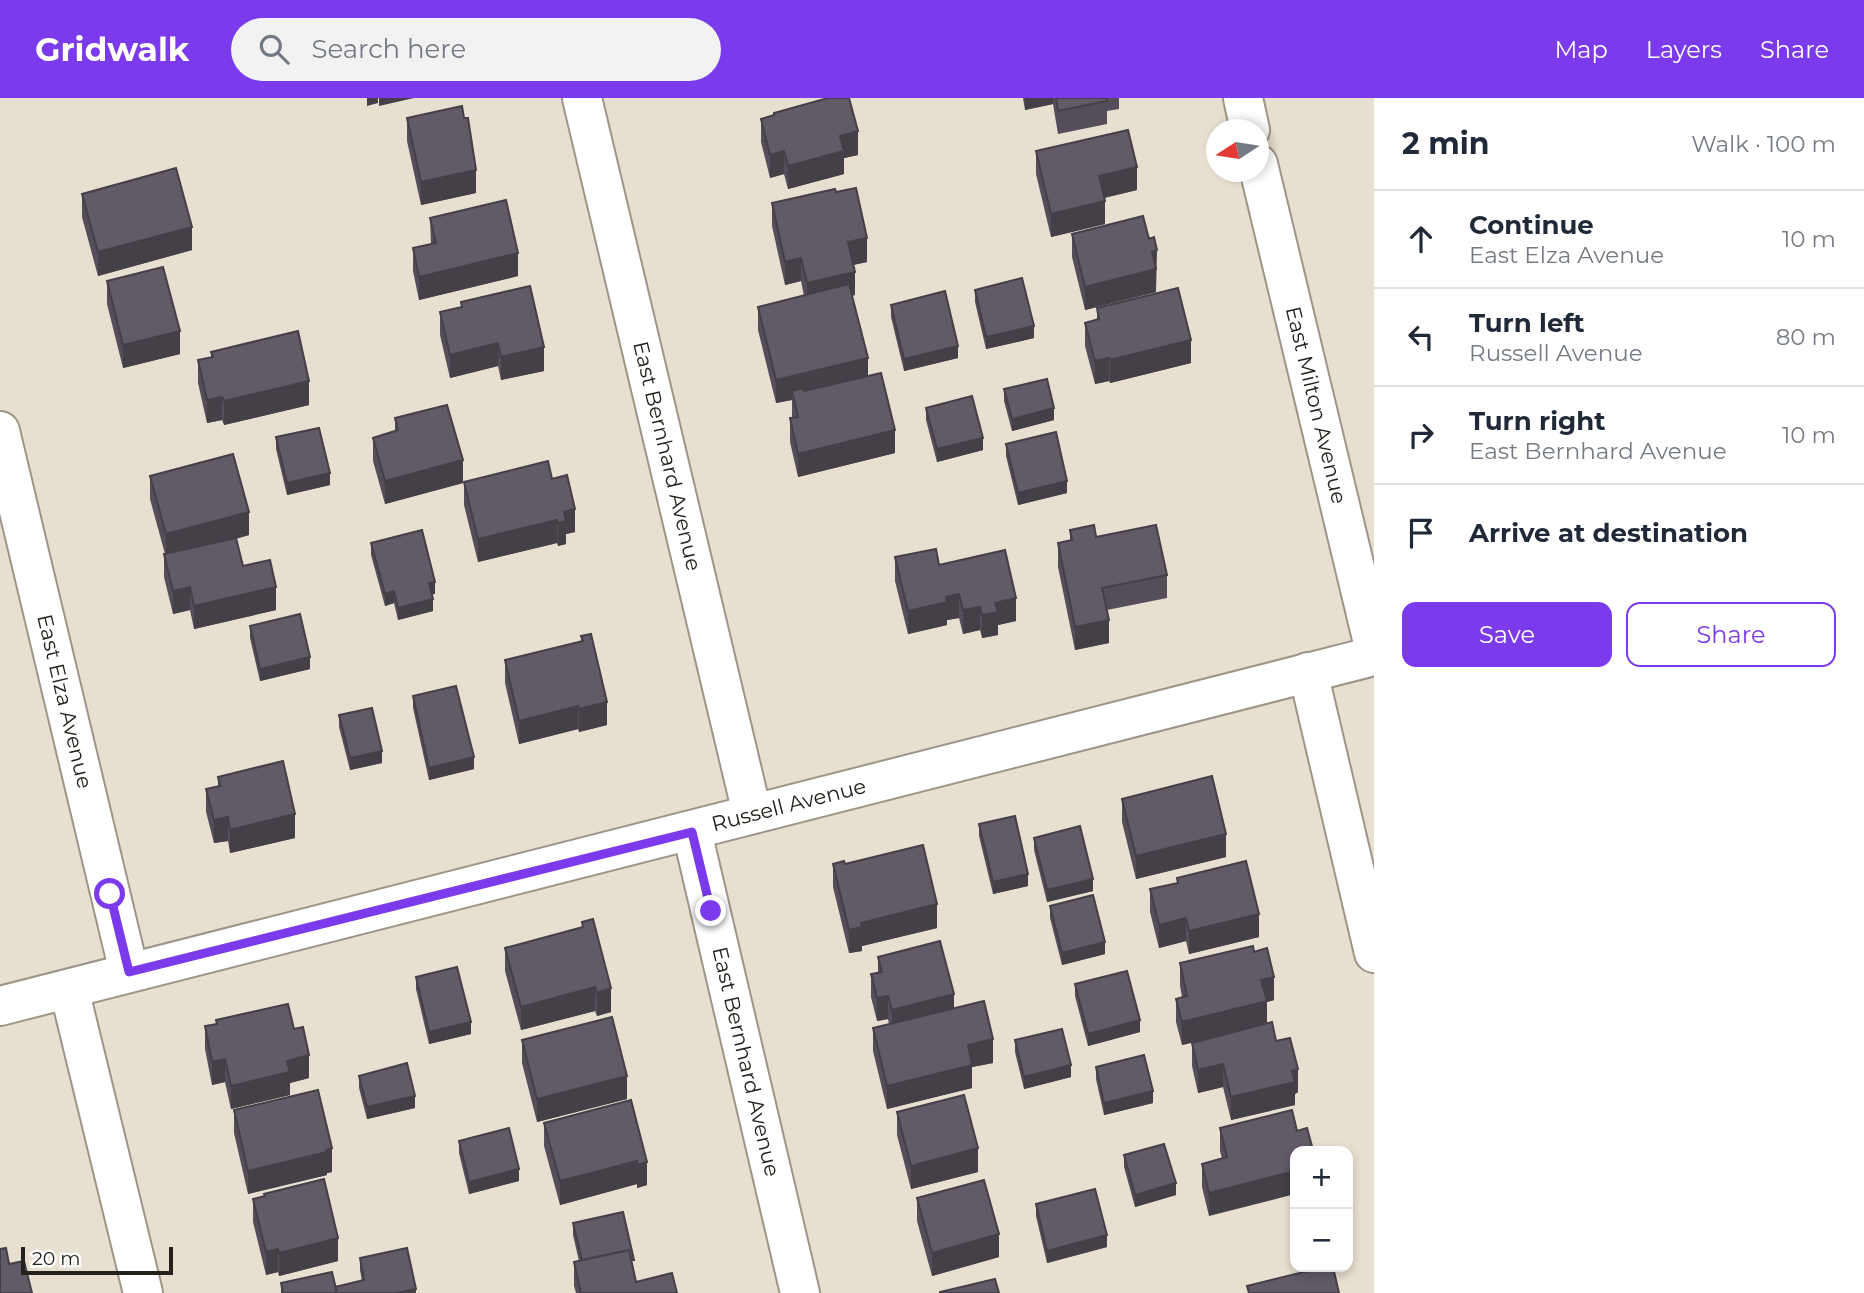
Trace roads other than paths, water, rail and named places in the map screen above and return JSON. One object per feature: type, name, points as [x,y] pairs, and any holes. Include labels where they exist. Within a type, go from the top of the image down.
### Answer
[{"type":"street","name":"East Bernhard Avenue","points":[[582,98],[752,813]]},
{"type":"street","points":[[1243,98],[1248,119]]},
{"type":"street","name":"East Milton Avenue","points":[[1262,182],[1374,646]]},
{"type":"street","name":"East Elza Avenue","points":[[0,431],[129,972]]},
{"type":"street","name":"Russell Avenue","points":[[0,1006],[692,832],[752,813],[1374,656]]},
{"type":"street","points":[[1308,672],[1374,953]]},
{"type":"street","name":"East Bernhard Avenue","points":[[692,832],[800,1293]]},
{"type":"street","points":[[69,989],[143,1293]]}]
